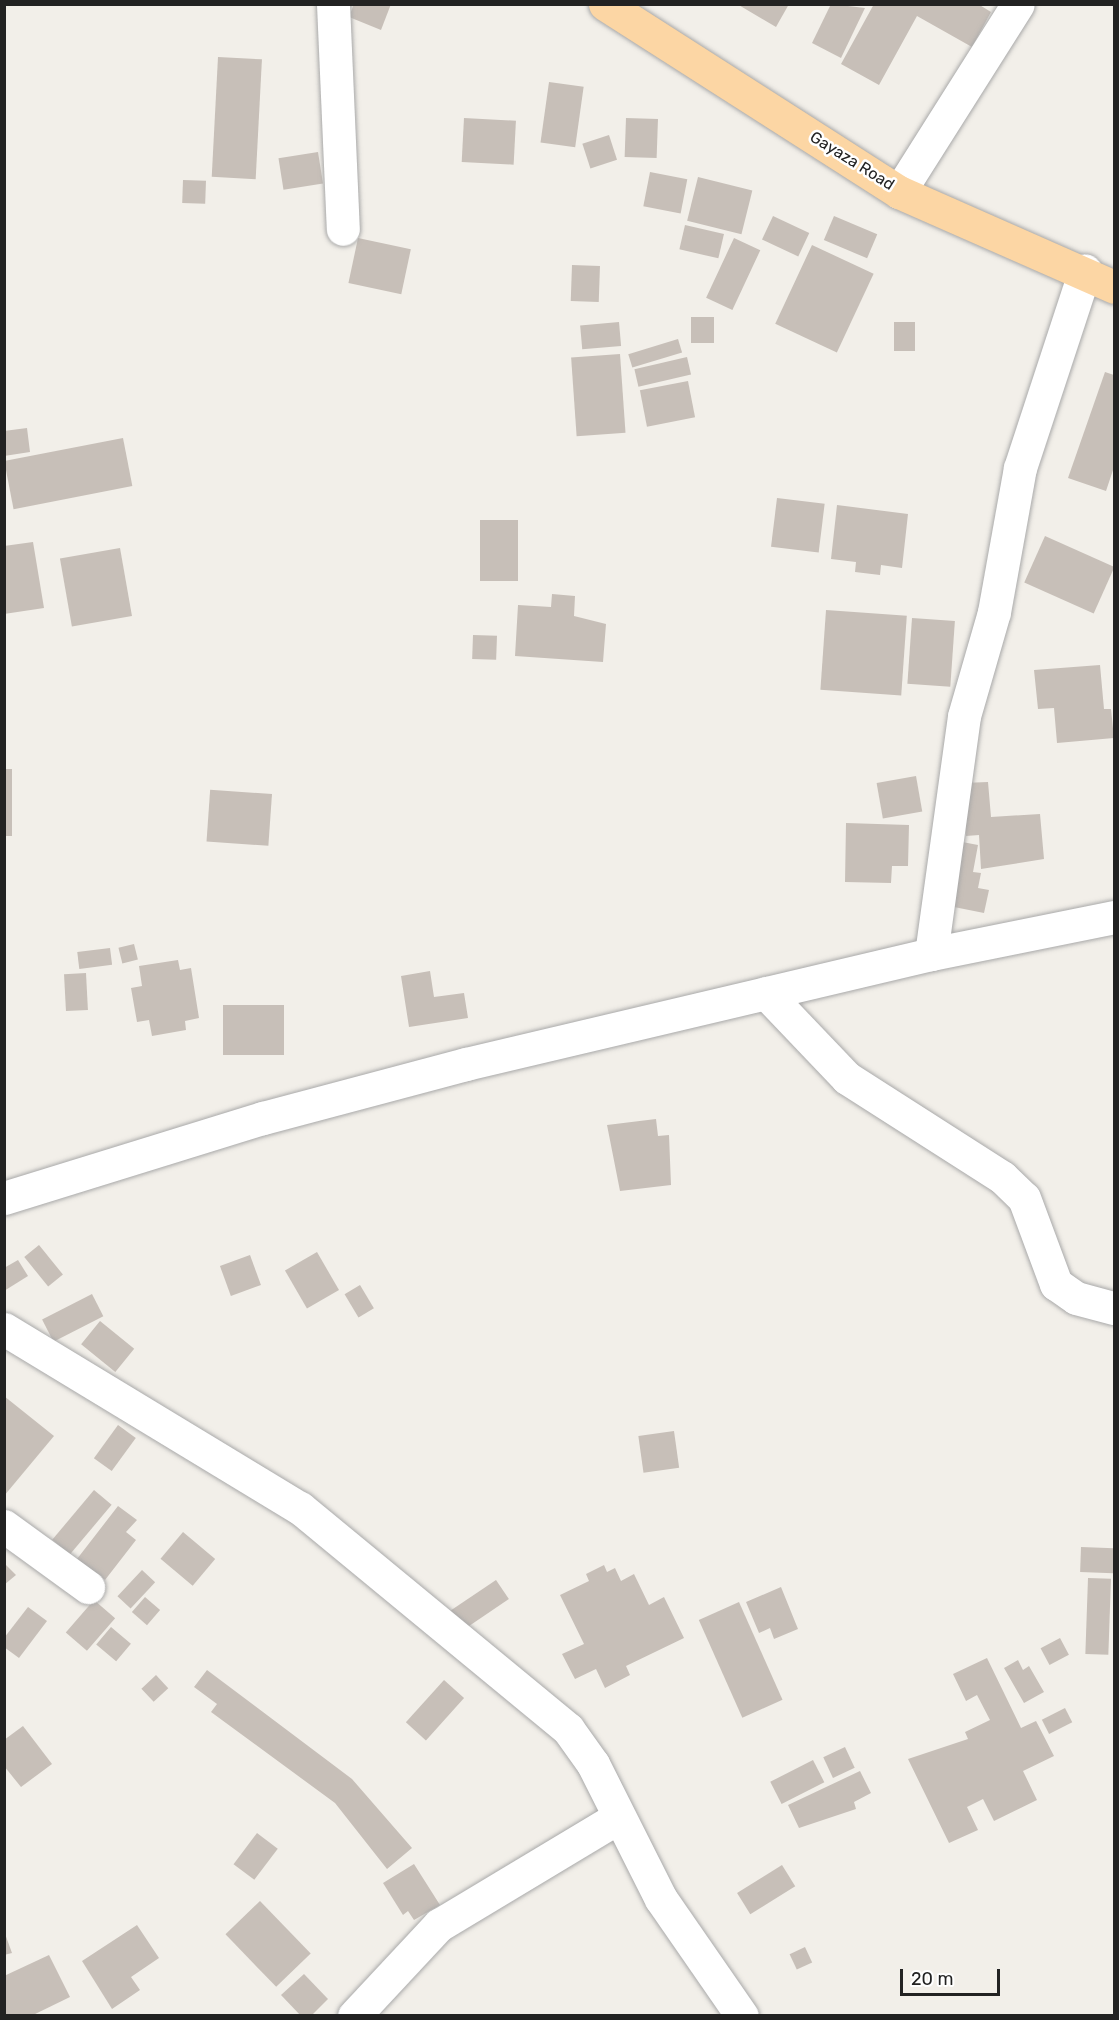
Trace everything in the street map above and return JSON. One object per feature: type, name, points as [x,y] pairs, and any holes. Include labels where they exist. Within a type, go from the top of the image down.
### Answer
[{"type":"main road","name":"Gayaza Road","points":[[605,4],[899,192],[1085,270],[1114,287]]},
{"type":"street","points":[[333,4],[344,229]]},
{"type":"street","points":[[899,192],[1018,4]]},
{"type":"street","points":[[931,954],[964,716],[994,612],[1020,468],[1085,270]]},
{"type":"street","points":[[4,1198],[263,1118],[931,954],[1114,917]]},
{"type":"street","points":[[766,993],[847,1078],[1002,1177],[1024,1198],[1056,1284],[1076,1298],[1114,1308]]},
{"type":"street","points":[[4,1329],[300,1508],[354,1549],[568,1729],[593,1764],[617,1818],[703,1966],[742,2016]]},
{"type":"street","points":[[4,1526],[88,1587]]},
{"type":"street","points":[[354,2016],[439,1925],[617,1818]]},
{"type":"building","points":[[354,4],[391,4],[381,30],[349,17]]},
{"type":"building","points":[[737,4],[789,4],[776,27]]},
{"type":"building","points":[[831,4],[865,8],[841,58],[812,43]]},
{"type":"building","points":[[874,4],[978,4],[991,12],[972,47],[917,16],[879,85],[841,64]]},
{"type":"building","points":[[218,57],[262,59],[256,179],[212,177]]},
{"type":"building","points":[[549,82],[584,87],[575,147],[541,142]]},
{"type":"building","points":[[464,118],[516,121],[514,165],[462,162]]},
{"type":"building","points":[[626,118],[658,119],[657,158],[625,157]]},
{"type":"building","points":[[609,135],[617,160],[590,168],[582,144]]},
{"type":"building","points":[[318,152],[323,184],[283,190],[278,158]]},
{"type":"building","points":[[650,172],[687,179],[681,214],[643,206]]},
{"type":"building","points":[[698,177],[752,191],[741,234],[687,221]]},
{"type":"building","points":[[183,180],[206,181],[205,204],[182,203]]},
{"type":"building","points":[[773,216],[809,233],[798,256],[762,240]]},
{"type":"building","points":[[834,216],[877,234],[867,258],[824,240]]},
{"type":"building","points":[[685,225],[724,234],[718,258],[679,249]]},
{"type":"building","points":[[358,238],[411,249],[401,294],[348,283]]},
{"type":"building","points":[[734,238],[760,250],[732,310],[706,298]]},
{"type":"building","points":[[812,245],[874,274],[837,353],[775,324]]},
{"type":"building","points":[[572,265],[600,266],[599,302],[571,301]]},
{"type":"building","points":[[691,317],[714,317],[714,343],[691,343]]},
{"type":"building","points":[[619,322],[621,346],[582,349],[580,325]]},
{"type":"building","points":[[894,322],[915,322],[915,351],[894,351]]},
{"type":"building","points":[[678,339],[682,352],[632,368],[628,354]]},
{"type":"building","points":[[620,354],[626,433],[577,436],[571,357]]},
{"type":"building","points":[[687,357],[691,375],[638,387],[634,369]]},
{"type":"building","points":[[1105,372],[1114,375],[1114,467],[1106,491],[1068,478]]},
{"type":"building","points":[[688,381],[695,417],[647,427],[640,390]]},
{"type":"building","points":[[27,428],[30,452],[4,456],[4,431]]},
{"type":"building","points":[[123,438],[132,486],[14,509],[4,461]]},
{"type":"building","points":[[777,498],[825,504],[819,552],[771,547]]},
{"type":"building","points":[[837,505],[908,514],[902,568],[881,565],[880,575],[855,572],[856,562],[831,559]]},
{"type":"building","points":[[480,520],[518,520],[518,581],[480,581]]},
{"type":"building","points":[[1045,536],[1114,567],[1094,614],[1024,583]]},
{"type":"building","points":[[33,542],[44,608],[4,614],[4,546]]},
{"type":"building","points":[[120,548],[132,616],[72,627],[60,559]]},
{"type":"building","points":[[552,594],[575,596],[574,616],[606,624],[603,662],[515,656],[518,605],[551,607]]},
{"type":"building","points":[[826,610],[907,616],[901,695],[820,690]]},
{"type":"building","points":[[912,618],[955,621],[950,687],[907,684]]},
{"type":"building","points":[[473,635],[497,636],[496,660],[472,659]]},
{"type":"building","points":[[1100,665],[1104,709],[1111,709],[1114,738],[1057,743],[1054,708],[1038,709],[1034,670]]},
{"type":"building","points":[[4,769],[12,769],[12,836],[4,836]]},
{"type":"building","points":[[916,776],[922,811],[883,818],[877,783]]},
{"type":"building","points":[[988,782],[991,817],[1040,814],[1044,859],[981,869],[979,835],[966,836],[963,783]]},
{"type":"building","points":[[210,790],[272,794],[268,846],[207,842]]},
{"type":"building","points":[[846,823],[909,825],[908,866],[892,866],[891,883],[845,882]]},
{"type":"building","points":[[957,841],[978,845],[973,872],[981,873],[978,888],[989,890],[984,913],[944,905]]},
{"type":"building","points":[[134,944],[138,960],[122,963],[118,948]]},
{"type":"building","points":[[110,948],[112,965],[79,969],[77,952]]},
{"type":"building","points":[[178,960],[180,970],[191,968],[199,1018],[185,1021],[186,1030],[152,1036],[149,1020],[137,1022],[131,988],[142,986],[139,966]]},
{"type":"building","points":[[430,971],[434,997],[464,993],[468,1018],[409,1027],[401,976]]},
{"type":"building","points":[[86,973],[88,1010],[66,1011],[64,974]]},
{"type":"building","points":[[223,1005],[284,1005],[284,1055],[223,1055]]},
{"type":"building","points":[[656,1119],[658,1136],[669,1135],[671,1185],[620,1191],[607,1125]]},
{"type":"building","points":[[39,1245],[63,1275],[48,1286],[24,1257]]},
{"type":"building","points":[[317,1252],[339,1290],[307,1309],[285,1270]]},
{"type":"building","points":[[250,1255],[261,1285],[231,1296],[220,1266]]},
{"type":"building","points":[[18,1260],[28,1276],[4,1291],[4,1268]]},
{"type":"building","points":[[360,1285],[374,1308],[358,1317],[345,1294]]},
{"type":"building","points":[[92,1294],[103,1316],[53,1342],[42,1319]]},
{"type":"building","points":[[100,1321],[134,1349],[115,1372],[81,1344]]},
{"type":"building","points":[[4,1396],[54,1436],[4,1496]]},
{"type":"building","points":[[118,1425],[136,1438],[112,1471],[94,1458]]},
{"type":"building","points":[[674,1431],[679,1468],[643,1473],[638,1436]]},
{"type":"building","points":[[94,1490],[112,1505],[70,1555],[52,1540]]},
{"type":"building","points":[[118,1506],[137,1520],[126,1532],[136,1540],[105,1580],[77,1559]]},
{"type":"building","points":[[183,1532],[215,1559],[193,1586],[161,1559]]},
{"type":"building","points":[[1081,1547],[1114,1548],[1113,1573],[1080,1572]]},
{"type":"building","points":[[4,1563],[16,1575],[4,1585]]},
{"type":"building","points":[[604,1565],[607,1572],[615,1568],[621,1581],[634,1574],[649,1605],[664,1597],[684,1638],[626,1666],[630,1675],[605,1688],[596,1669],[575,1679],[562,1654],[584,1644],[560,1595],[589,1581],[586,1574]]},
{"type":"building","points":[[142,1570],[155,1582],[131,1609],[117,1596]]},
{"type":"building","points":[[1088,1578],[1111,1579],[1108,1655],[1085,1654]]},
{"type":"building","points":[[496,1580],[509,1599],[462,1630],[450,1611]]},
{"type":"building","points":[[781,1587],[798,1629],[774,1639],[770,1628],[759,1633],[746,1602]]},
{"type":"building","points":[[145,1597],[160,1610],[147,1625],[132,1612]]},
{"type":"building","points":[[94,1600],[115,1618],[87,1651],[66,1632]]},
{"type":"building","points":[[739,1602],[783,1700],[742,1718],[699,1620]]},
{"type":"building","points":[[28,1607],[47,1621],[19,1658],[4,1647],[4,1638]]},
{"type":"building","points":[[111,1627],[131,1644],[116,1661],[96,1645]]},
{"type":"building","points":[[1060,1638],[1069,1655],[1049,1665],[1041,1648]]},
{"type":"building","points":[[987,1658],[1021,1728],[1036,1721],[1054,1756],[1023,1771],[1037,1800],[994,1821],[983,1799],[967,1807],[978,1830],[949,1843],[908,1759],[968,1739],[965,1732],[990,1720],[977,1695],[966,1701],[953,1674]]},
{"type":"building","points":[[1018,1660],[1023,1670],[1029,1666],[1044,1692],[1024,1703],[1004,1668]]},
{"type":"building","points":[[207,1670],[352,1779],[412,1848],[387,1869],[335,1803],[211,1712],[217,1704],[194,1687]]},
{"type":"building","points":[[156,1675],[168,1688],[154,1702],[141,1689]]},
{"type":"building","points":[[444,1680],[464,1698],[426,1740],[406,1722]]},
{"type":"building","points":[[1065,1708],[1072,1722],[1049,1734],[1042,1720]]},
{"type":"building","points":[[23,1726],[52,1764],[21,1787],[4,1766],[4,1740]]},
{"type":"building","points":[[845,1747],[855,1768],[833,1778],[823,1757]]},
{"type":"building","points":[[813,1760],[824,1782],[782,1804],[770,1782]]},
{"type":"building","points":[[860,1771],[871,1793],[854,1802],[856,1809],[799,1828],[788,1805]]},
{"type":"building","points":[[257,1833],[278,1849],[254,1880],[234,1864]]},
{"type":"building","points":[[414,1864],[440,1905],[414,1920],[408,1911],[403,1915],[383,1883]]},
{"type":"building","points":[[782,1865],[795,1886],[750,1914],[737,1893]]},
{"type":"building","points":[[260,1901],[311,1954],[276,1987],[225,1934]]},
{"type":"building","points":[[137,1925],[159,1958],[131,1977],[140,1990],[112,2009],[82,1961]]},
{"type":"building","points":[[4,1931],[12,1953],[4,1955]]},
{"type":"building","points":[[805,1947],[812,1962],[797,1970],[790,1954]]},
{"type":"building","points":[[49,1955],[70,1997],[31,2016],[4,2016],[4,1976]]},
{"type":"building","points":[[304,1974],[328,1999],[311,2016],[301,2016],[281,1995]]}]
